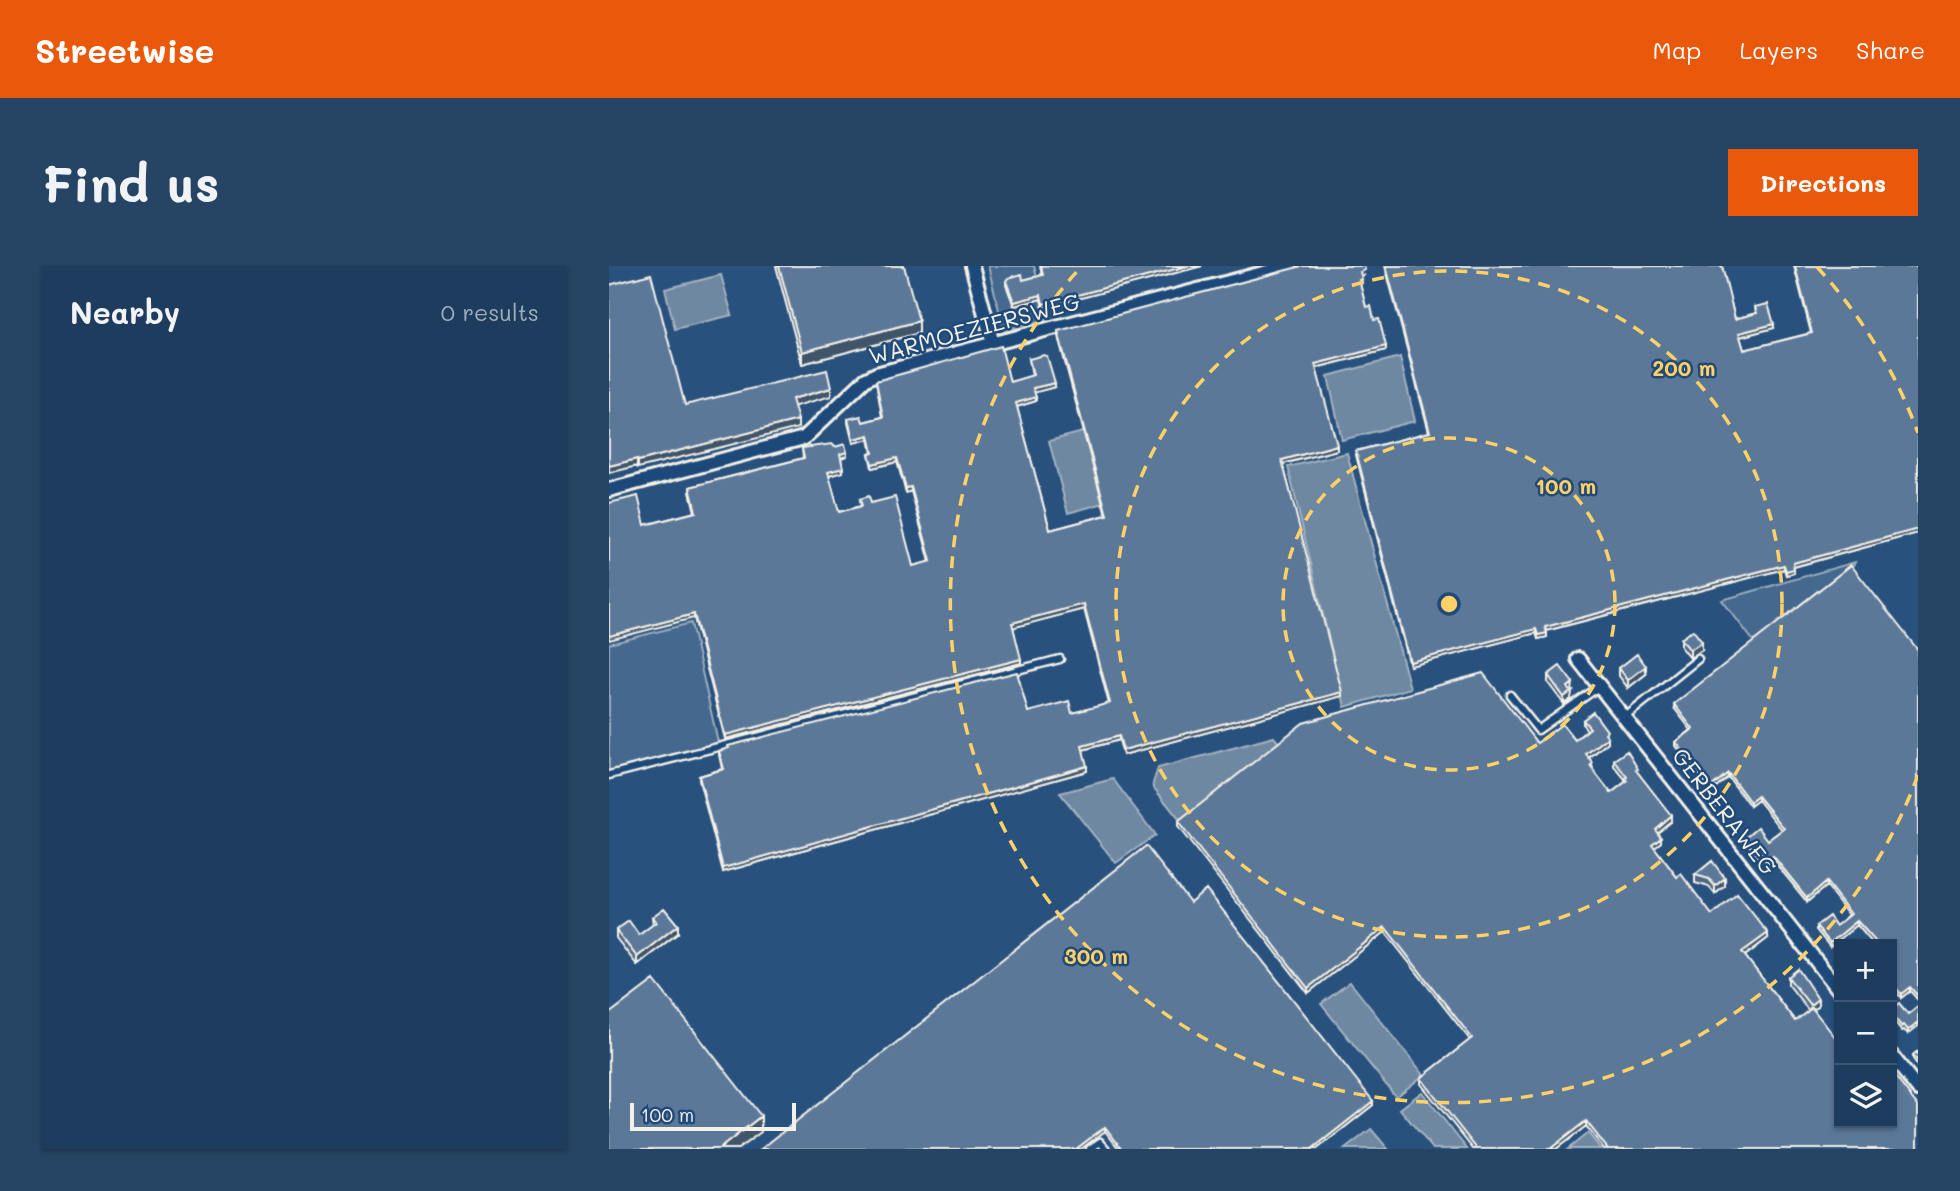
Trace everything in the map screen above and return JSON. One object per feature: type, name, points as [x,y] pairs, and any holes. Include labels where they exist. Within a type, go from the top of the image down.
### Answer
[{"type":"street","points":[[972,266],[993,344]]},
{"type":"street","name":"WARMOEZIERSWEG","points":[[609,490],[804,438],[866,379],[1290,266]]},
{"type":"street","name":"GERBERAWEG","points":[[1578,659],[1834,984]]},
{"type":"street","points":[[1897,1063],[1918,1090]]},
{"type":"lane","points":[[609,775],[1060,659]]},
{"type":"lane","points":[[1624,718],[1698,659]]},
{"type":"lane","points":[[1510,695],[1538,730],[1600,686]]},
{"type":"lane","points":[[1090,1149],[1100,1142],[1106,1149]]},
{"type":"shaded area","points":[[988,266],[1034,266],[1048,319],[1004,330]]},
{"type":"shaded area","points":[[721,275],[732,315],[675,329],[665,289]]},
{"type":"shaded area","points":[[1400,357],[1415,421],[1342,440],[1328,376]]},
{"type":"shaded area","points":[[1083,432],[1104,503],[1068,513],[1049,441]]},
{"type":"shaded area","points":[[1347,453],[1410,688],[1345,707],[1288,467]]},
{"type":"shaded area","points":[[1855,562],[1852,568],[1755,643],[1722,600]]},
{"type":"shaded area","points":[[691,623],[719,747],[609,777],[609,644]]},
{"type":"shaded area","points":[[1274,737],[1307,778],[1208,855],[1154,788],[1158,768]]},
{"type":"shaded area","points":[[1113,779],[1155,835],[1116,863],[1060,793]]},
{"type":"shaded area","points":[[1350,982],[1424,1075],[1396,1097],[1321,1004]]},
{"type":"shaded area","points":[[1422,1092],[1467,1149],[1433,1149],[1400,1109]]},
{"type":"shaded area","points":[[1371,1129],[1388,1149],[1345,1149]]},
{"type":"shaded area","points":[[1588,1133],[1601,1149],[1568,1149]]},
{"type":"building","points":[[779,266],[904,266],[919,321],[802,352]]},
{"type":"building","points":[[1041,266],[1187,266],[1043,304],[1041,295],[1014,302],[1006,281],[1008,278],[1022,274],[1023,280],[1043,275]]},
{"type":"building","points":[[1302,266],[1364,266],[1365,270],[1360,272],[1362,279],[1359,280],[1366,307],[1371,306],[1374,320],[1379,319],[1386,346],[1315,364],[1337,445],[1282,460],[1342,692],[1123,750],[1119,736],[1082,746],[1087,766],[723,868],[699,776],[724,769],[719,751],[729,748],[728,746],[1017,672],[1028,712],[1069,701],[1072,713],[1110,703],[1084,604],[1012,623],[1021,659],[725,735],[694,614],[609,636],[609,503],[638,496],[645,525],[696,512],[690,487],[804,458],[802,448],[845,444],[847,452],[840,454],[843,468],[828,472],[839,512],[862,506],[860,499],[869,496],[871,503],[895,497],[913,566],[931,561],[911,487],[906,488],[897,458],[872,464],[869,454],[873,453],[869,435],[853,439],[848,419],[861,416],[863,422],[883,417],[876,381],[1001,346],[1010,382],[1033,375],[1029,359],[1044,355],[1047,356],[1055,383],[1033,388],[1036,397],[1016,403],[1050,530],[1107,515],[1058,331]]},
{"type":"building","points":[[1386,266],[1722,266],[1735,319],[1757,313],[1755,307],[1768,304],[1774,324],[1739,333],[1744,350],[1812,333],[1795,266],[1918,266],[1918,529],[1793,563],[1794,569],[1786,571],[1784,565],[1545,627],[1547,633],[1538,635],[1536,629],[1410,662],[1356,451],[1430,432]]},
{"type":"building","points":[[651,274],[685,405],[827,370],[831,388],[792,399],[798,420],[609,466],[609,285]]},
{"type":"building","points":[[1851,565],[1918,650],[1918,996],[1910,987],[1901,994],[1897,989],[1897,939],[1873,939],[1857,921],[1830,943],[1816,926],[1829,916],[1836,926],[1851,914],[1826,882],[1807,898],[1773,856],[1768,860],[1762,852],[1759,855],[1746,837],[1758,827],[1768,840],[1784,828],[1758,796],[1750,802],[1728,773],[1711,787],[1676,742],[1693,729],[1674,704]]},
{"type":"building","points":[[1693,630],[1702,642],[1690,650],[1681,639]]},
{"type":"building","points":[[1637,654],[1646,666],[1628,680],[1619,668]]},
{"type":"building","points":[[1560,666],[1573,683],[1568,687],[1571,692],[1564,697],[1548,675]]},
{"type":"building","points":[[1483,673],[1537,743],[1562,724],[1575,740],[1590,728],[1583,720],[1593,712],[1607,731],[1605,733],[1608,737],[1586,754],[1593,763],[1590,766],[1611,793],[1627,781],[1627,777],[1614,760],[1627,751],[1638,769],[1636,770],[1671,815],[1655,829],[1661,837],[1652,844],[1677,877],[1681,874],[1712,915],[1737,894],[1768,933],[1742,952],[1795,1021],[1812,1008],[1834,1036],[1834,1128],[1897,1128],[1897,1079],[1918,1106],[1918,1149],[1608,1149],[1586,1121],[1550,1149],[1477,1149],[1421,1078],[1472,1038],[1385,927],[1308,988],[1178,822],[1303,723]]},
{"type":"building","points":[[1146,846],[1190,902],[1206,889],[1373,1101],[1312,1149],[1122,1149],[1105,1127],[1076,1149],[761,1149]]},
{"type":"building","points":[[1712,861],[1725,878],[1715,886],[1709,879],[1695,875]]},
{"type":"building","points":[[664,908],[678,925],[637,957],[616,930],[629,921],[639,935],[656,922],[652,917]]},
{"type":"building","points":[[1798,969],[1818,999],[1810,1005],[1788,977]]},
{"type":"building","points":[[654,980],[761,1116],[719,1149],[609,1149],[609,1014]]},
{"type":"building","points":[[1899,1003],[1908,1014],[1918,1006],[1918,1022],[1908,1030],[1897,1021]]}]
